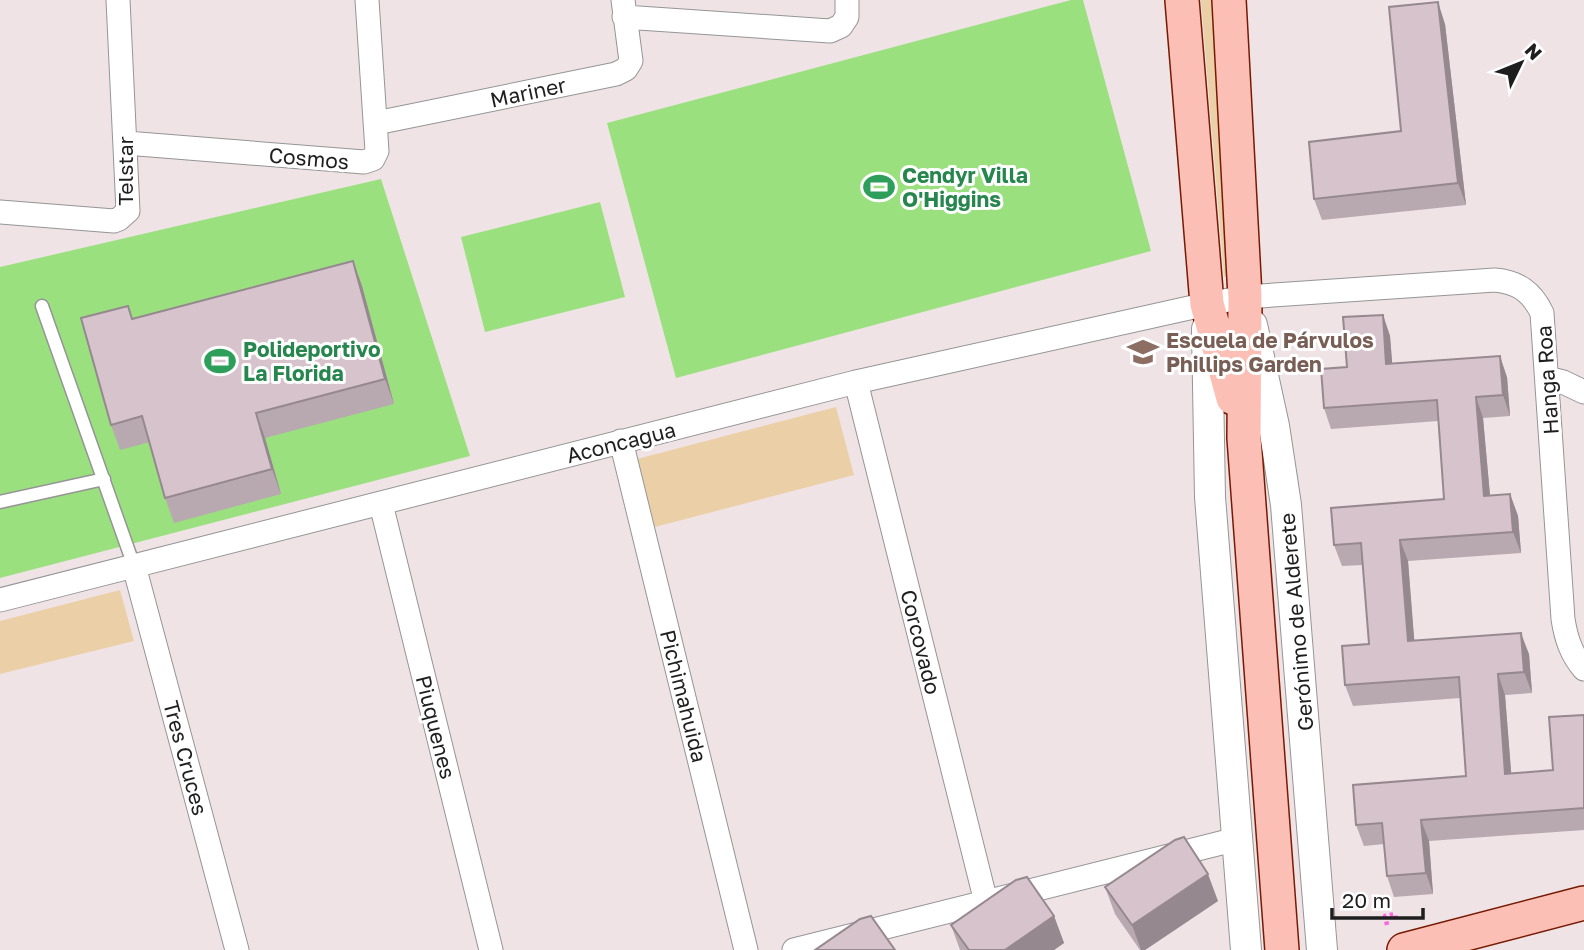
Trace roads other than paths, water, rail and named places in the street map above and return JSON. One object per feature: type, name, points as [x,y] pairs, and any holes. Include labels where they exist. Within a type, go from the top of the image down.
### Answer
[{"type":"main road","name":"Gerónimo de Alderete","points":[[1182,0],[1207,304],[1244,438]]},
{"type":"main road","name":"Gerónimo de Alderete","points":[[1229,0],[1245,297],[1244,438],[1282,950]]},
{"type":"main road","points":[[1400,935],[1584,903]]},
{"type":"street","name":"Telstar","points":[[0,212],[119,219],[124,216],[129,205],[118,0]]},
{"type":"street","name":"Cosmos","points":[[125,143],[364,162],[373,159],[377,151],[376,123],[367,0]]},
{"type":"street","name":"Mariner","points":[[376,123],[616,74],[626,69],[631,61],[624,8],[830,31],[841,26],[847,17],[846,0]]},
{"type":"street","name":"Hanga Roa","points":[[1245,297],[1506,281],[1527,291],[1536,300],[1542,313],[1563,619],[1571,650],[1584,669]]},
{"type":"street","name":"Aconcagua","points":[[0,600],[856,382],[1245,297]]},
{"type":"street","name":"Gerónimo de Alderete","points":[[1245,297],[1271,413],[1286,505],[1322,950]]},
{"type":"street","name":"Gerónimo de Alderete","points":[[1207,304],[1210,496],[1246,950]]},
{"type":"street","points":[[1547,378],[1584,392]]},
{"type":"street","name":"Corcovado","points":[[856,382],[986,902]]},
{"type":"street","name":"Pichimahuida","points":[[621,442],[746,950]]},
{"type":"street","name":"Piuquenes","points":[[381,503],[491,950]]},
{"type":"street","name":"Tres Cruces","points":[[134,566],[237,950]]},
{"type":"street","points":[[794,950],[1237,839]]},
{"type":"lane","points":[[42,306],[134,566]]},
{"type":"lane","points":[[0,502],[104,480]]},
{"type":"place","name":"Cendyr Villa O'Higgins","points":[[879,187]]},
{"type":"place","name":"Escuela de Párvulos Phillips Garden","points":[[1143,352]]},
{"type":"place","name":"Polideportivo La Florida","points":[[220,361]]}]
